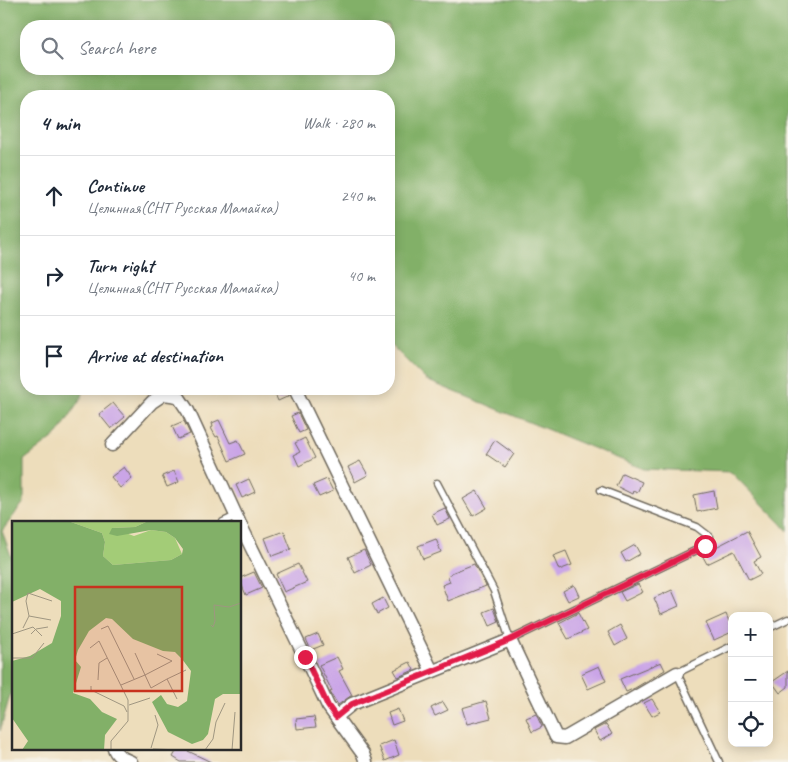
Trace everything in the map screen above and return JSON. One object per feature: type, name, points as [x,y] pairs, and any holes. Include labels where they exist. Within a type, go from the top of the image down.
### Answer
[{"type":"street","points":[[112,445],[152,402],[162,395]]},
{"type":"street","points":[[171,395],[178,396],[188,410],[238,521]]},
{"type":"street","points":[[298,395],[432,672]]},
{"type":"street","points":[[241,527],[328,706],[363,754],[366,762]]},
{"type":"street","points":[[336,717],[352,704],[510,640],[556,737],[564,738],[677,673]]},
{"type":"street","points":[[114,750],[118,755],[132,762]]},
{"type":"lane","points":[[437,483],[494,591],[510,640],[705,546],[709,542],[710,536],[697,527],[601,490]]},
{"type":"lane","points":[[773,626],[788,619]]},
{"type":"lane","points":[[719,762],[677,673],[728,648]]},
{"type":"green space","points":[[0,0],[788,0],[788,531],[731,472],[644,469],[426,380],[395,349],[395,90],[20,90],[20,395],[82,395],[58,434],[24,460],[24,502],[2,531],[12,558],[12,688],[0,731]]},
{"type":"building","points":[[276,395],[289,395],[289,396],[278,401]]},
{"type":"building","points":[[113,403],[125,417],[111,429],[99,414]]},
{"type":"building","points":[[298,413],[306,430],[299,433],[291,416]]},
{"type":"building","points":[[219,420],[230,443],[238,440],[245,454],[229,461],[218,436],[216,437],[211,428],[213,427],[212,423]]},
{"type":"building","points":[[184,421],[190,434],[178,439],[172,426]]},
{"type":"building","points":[[305,438],[315,458],[299,466],[294,455],[300,452],[295,443]]},
{"type":"building","points":[[495,440],[514,454],[505,467],[486,454]]},
{"type":"building","points":[[360,461],[368,475],[355,482],[348,467]]},
{"type":"building","points":[[124,467],[132,478],[120,488],[111,477]]},
{"type":"building","points":[[174,471],[179,482],[167,487],[162,476]]},
{"type":"building","points":[[622,473],[642,482],[637,493],[633,491],[632,494],[616,486]]},
{"type":"building","points":[[249,479],[255,492],[242,498],[236,485]]},
{"type":"building","points":[[327,479],[333,491],[319,497],[313,485]]},
{"type":"building","points":[[477,491],[487,508],[473,516],[463,499]]},
{"type":"building","points":[[714,491],[717,508],[697,512],[694,495]]},
{"type":"building","points":[[445,508],[450,519],[437,525],[432,514]]},
{"type":"building","points":[[284,531],[291,549],[272,556],[265,538]]},
{"type":"building","points":[[747,531],[761,557],[754,561],[761,574],[749,580],[734,551],[707,564],[701,553]]},
{"type":"building","points":[[436,539],[441,552],[423,559],[418,546]]},
{"type":"building","points":[[635,545],[640,554],[626,562],[621,553]]},
{"type":"building","points":[[364,550],[371,565],[355,573],[348,557]]},
{"type":"building","points":[[566,551],[572,565],[559,570],[553,556]]},
{"type":"building","points":[[298,564],[307,582],[284,592],[276,574]]},
{"type":"building","points":[[474,564],[486,586],[448,601],[442,585],[450,582],[448,577],[451,573]]},
{"type":"building","points":[[254,572],[262,588],[246,595],[241,583],[241,578]]},
{"type":"building","points":[[638,584],[643,592],[625,601],[620,592]]},
{"type":"building","points":[[574,585],[579,596],[568,601],[563,591]]},
{"type":"building","points":[[672,590],[679,606],[661,614],[654,598]]},
{"type":"building","points":[[383,598],[388,608],[377,614],[372,604]]},
{"type":"building","points":[[494,608],[499,622],[490,626],[484,612]]},
{"type":"building","points":[[578,613],[587,630],[568,639],[559,623]]},
{"type":"building","points":[[726,614],[728,634],[714,640],[706,623]]},
{"type":"building","points":[[620,625],[627,639],[615,646],[608,632]]},
{"type":"building","points":[[318,634],[323,645],[311,650],[306,639]]},
{"type":"building","points":[[337,657],[343,669],[339,671],[352,695],[338,705],[330,692],[332,691],[319,665]]},
{"type":"building","points":[[410,662],[414,670],[398,677],[394,670]]},
{"type":"building","points":[[661,662],[665,670],[626,692],[620,679]]},
{"type":"building","points":[[599,666],[606,681],[588,689],[581,674]]},
{"type":"building","points":[[788,671],[788,687],[780,693],[773,681]]},
{"type":"building","points":[[652,699],[660,712],[652,716],[644,703]]},
{"type":"building","points":[[486,701],[491,718],[467,724],[462,708]]},
{"type":"building","points":[[443,702],[448,710],[435,716],[431,708]]},
{"type":"building","points":[[398,709],[403,721],[392,725],[388,713]]},
{"type":"building","points":[[536,714],[542,727],[532,732],[526,718]]},
{"type":"building","points":[[314,717],[316,727],[297,729],[296,719]]},
{"type":"building","points":[[606,724],[612,734],[600,741],[594,730]]},
{"type":"building","points":[[394,740],[399,755],[385,761],[379,746]]},
{"type":"building","points":[[177,750],[186,750],[211,762],[181,762],[173,757]]},
{"type":"route","points":[[305,657],[328,706],[336,717],[352,704],[510,640],[705,546]]}]
